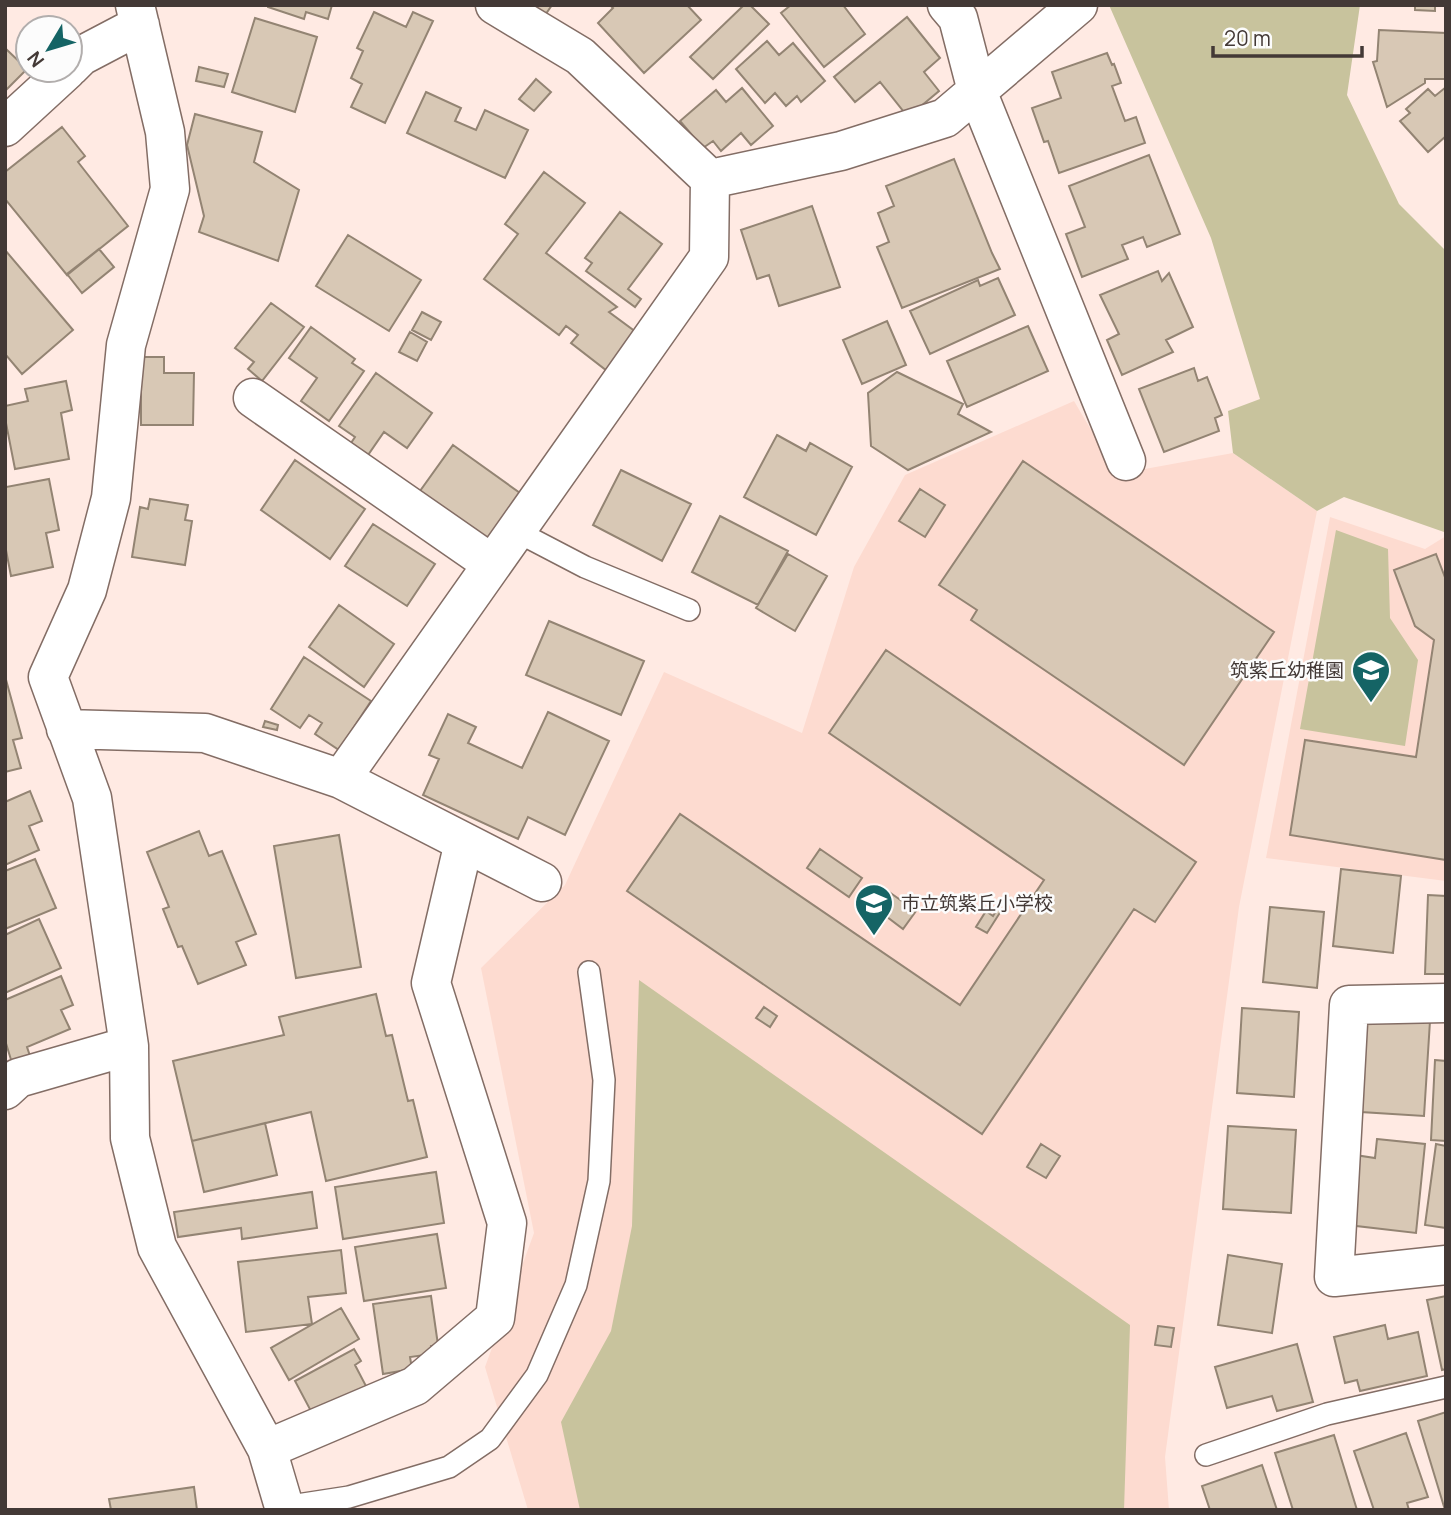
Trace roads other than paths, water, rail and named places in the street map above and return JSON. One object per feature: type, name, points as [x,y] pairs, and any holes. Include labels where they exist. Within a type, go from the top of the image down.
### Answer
[{"type":"street","points":[[341,779],[709,257],[710,179],[580,56],[495,5]]},
{"type":"street","points":[[947,5],[958,18],[977,91],[1126,461]]},
{"type":"street","points":[[710,179],[841,151],[945,118],[1078,5]]},
{"type":"street","points":[[84,55],[137,15],[165,132],[170,189],[126,345],[111,498],[88,590],[48,677],[92,798],[129,1046],[130,1138],[157,1247],[267,1449],[284,1508]]},
{"type":"street","points":[[5,127],[51,84]]},
{"type":"street","points":[[253,398],[492,564]]},
{"type":"street","points":[[66,729],[205,733],[341,779],[542,882]]},
{"type":"street","points":[[267,1449],[415,1385],[495,1318],[507,1223],[431,983],[464,842]]},
{"type":"street","points":[[1446,1003],[1349,1005],[1334,1276],[1446,1265]]},
{"type":"street","points":[[5,1090],[19,1078],[129,1046]]},
{"type":"lane","points":[[516,531],[585,567],[690,610]]},
{"type":"lane","points":[[284,1508],[349,1497],[449,1466],[490,1439],[537,1375],[576,1286],[599,1181],[604,1080],[589,972]]},
{"type":"lane","points":[[1206,1455],[1327,1414],[1446,1387]]},
{"type":"place","name":"筑紫丘幼稚園","points":[[1371,704]]},
{"type":"place","name":"市立筑紫丘小学校","points":[[874,937]]}]
